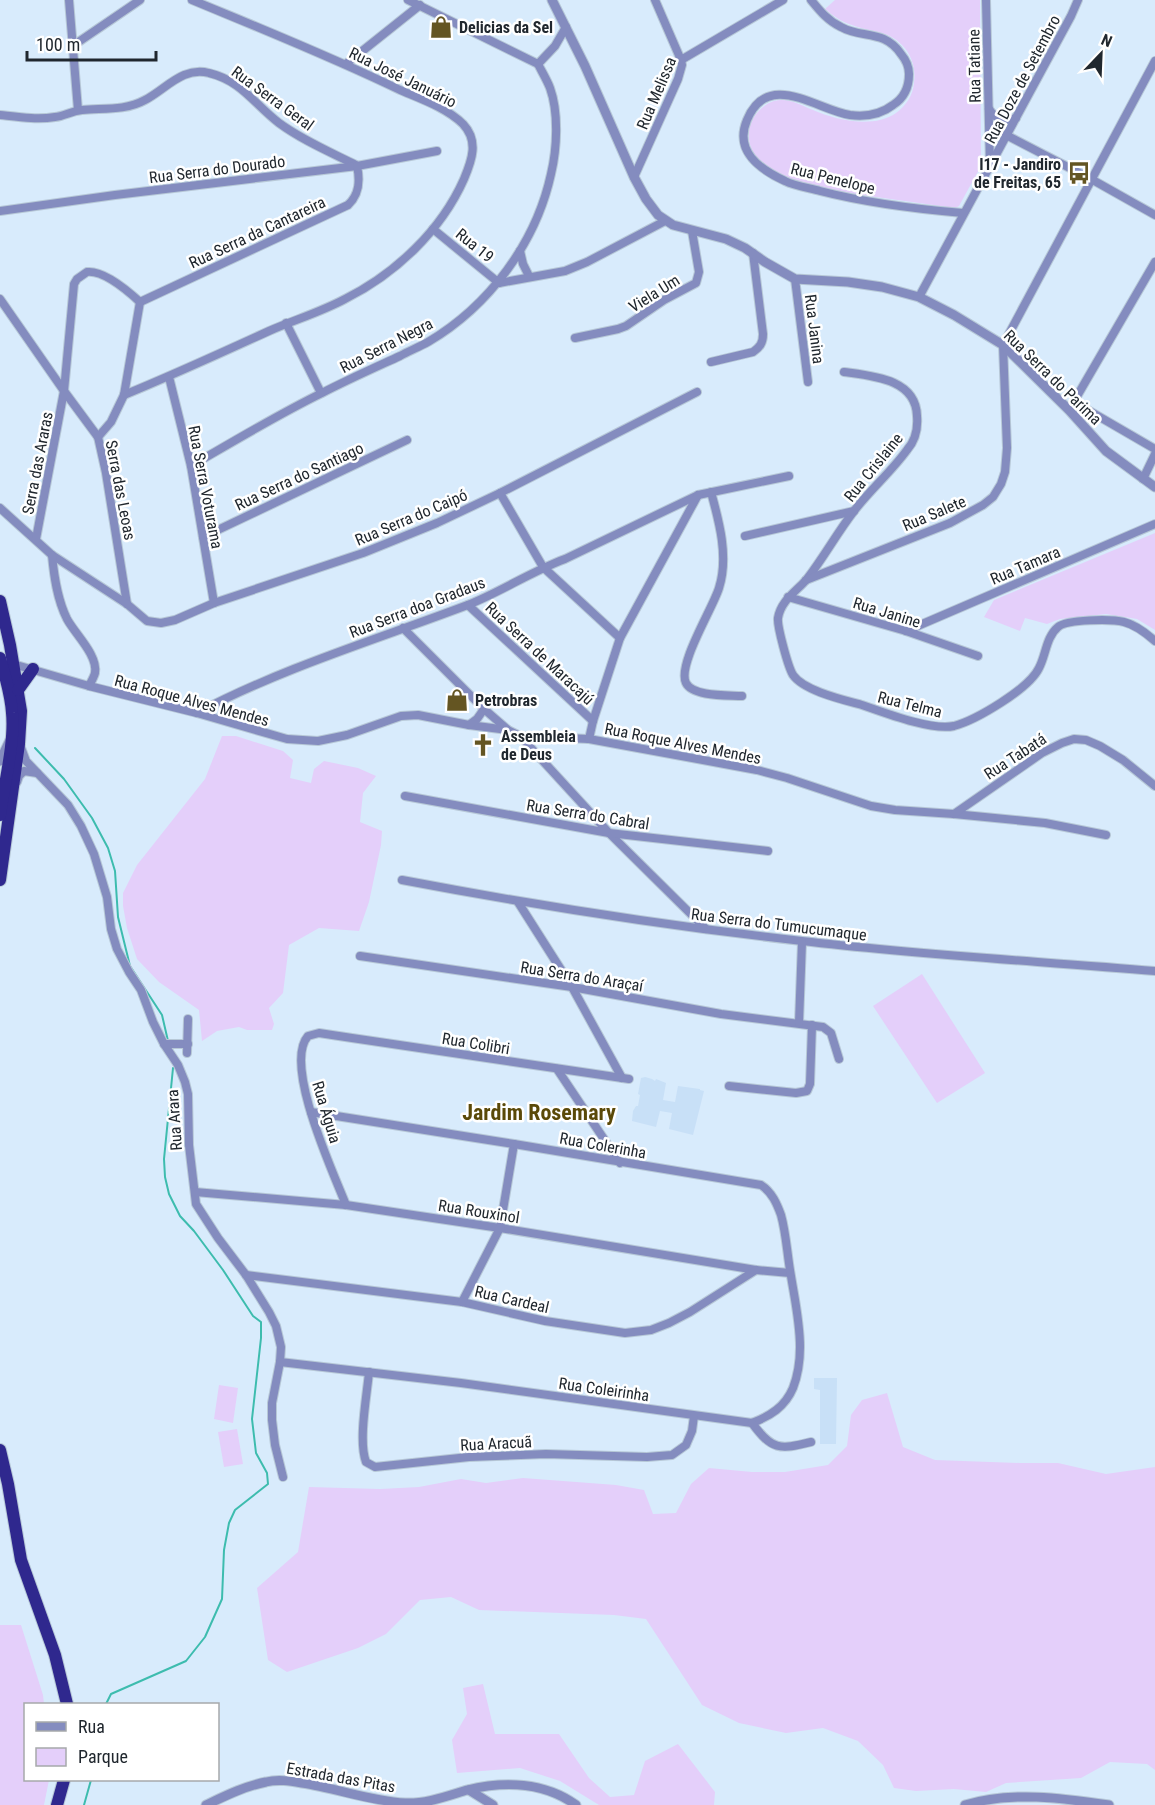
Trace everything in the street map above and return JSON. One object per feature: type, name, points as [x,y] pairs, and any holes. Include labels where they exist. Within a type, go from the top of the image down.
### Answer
[{"type":"highway","points":[[0,601],[5,646],[14,664],[21,711],[4,819],[0,880]]},
{"type":"highway","points":[[0,658],[9,691],[16,739]]},
{"type":"highway","points":[[18,690],[34,670]]},
{"type":"highway","points":[[0,1450],[21,1560],[55,1655],[67,1703]]},
{"type":"highway","points":[[57,1805],[63,1781]]},
{"type":"street","points":[[69,0],[78,110]]},
{"type":"street","points":[[74,45],[140,0]]},
{"type":"street","name":"Rua José Januário","points":[[124,395],[345,299],[377,279],[406,258],[433,229],[470,166],[473,139],[463,124],[454,116],[346,64],[192,0]]},
{"type":"street","points":[[408,0],[538,64],[555,46],[566,27]]},
{"type":"street","points":[[499,283],[565,271],[665,221],[646,199],[634,177],[552,0]]},
{"type":"street","points":[[654,0],[681,60]]},
{"type":"street","name":"Rua Melissa","points":[[634,177],[678,79],[681,60],[783,0]]},
{"type":"street","name":"Rua Penelope","points":[[811,0],[828,20],[843,29],[874,35],[885,39],[897,48],[908,64],[908,83],[905,93],[887,110],[871,116],[849,114],[785,94],[772,95],[752,109],[746,121],[743,134],[744,147],[752,160],[786,182],[832,194],[907,208],[963,213]]},
{"type":"street","name":"Rua Tatiane","points":[[986,0],[990,167]]},
{"type":"street","name":"Rua Doze de Setembro","points":[[918,297],[1078,0]]},
{"type":"street","points":[[346,64],[420,5]]},
{"type":"street","points":[[1003,345],[1155,61]]},
{"type":"street","name":"Rua Serra Negra","points":[[190,466],[321,393],[428,342],[458,321],[499,283],[520,251],[542,206],[553,164],[556,134],[554,107],[551,91],[538,64]]},
{"type":"street","name":"Rua Serra Geral","points":[[0,115],[25,118],[56,117],[78,110],[123,108],[142,102],[182,75],[200,71],[208,72],[235,83],[277,122],[294,133],[357,166]]},
{"type":"street","points":[[989,108],[996,118],[1007,121],[1016,118]]},
{"type":"street","points":[[0,110],[0,115]]},
{"type":"street","points":[[1006,135],[1155,215]]},
{"type":"street","name":"Rua Serra do Dourado","points":[[0,211],[357,166],[437,151]]},
{"type":"street","name":"Rua Serra da Cantareira","points":[[140,302],[348,205],[358,189],[357,166]]},
{"type":"street","name":"Rua Serra do Parima","points":[[665,221],[692,231],[726,239],[795,279],[848,282],[882,287],[918,297],[954,315],[1003,345],[1072,406],[1106,451],[1154,486]]},
{"type":"street","name":"Rua 19","points":[[433,229],[499,283]]},
{"type":"street","name":"Viela Um","points":[[575,338],[626,326],[664,300],[696,283],[699,272],[692,231]]},
{"type":"street","points":[[520,251],[529,276]]},
{"type":"street","points":[[711,362],[744,356],[759,348],[763,342],[764,334],[753,253]]},
{"type":"street","points":[[1155,262],[1072,406],[1155,449]]},
{"type":"street","name":"Serra das Araras","points":[[36,539],[64,392],[73,290],[77,279],[87,272],[98,273],[122,287],[140,302]]},
{"type":"street","name":"Rua Janina","points":[[795,279],[808,382]]},
{"type":"street","name":"Serra das Leoas","points":[[0,299],[98,437],[127,604]]},
{"type":"street","points":[[98,437],[111,422],[124,395],[140,302]]},
{"type":"street","points":[[286,323],[321,393]]},
{"type":"street","name":"Rua Salete","points":[[806,580],[950,523],[972,512],[993,497],[1005,472],[1007,448],[1003,345]]},
{"type":"street","name":"Rua Crislaine","points":[[806,580],[854,511],[909,448],[918,422],[913,398],[904,388],[891,381],[873,376],[844,372]]},
{"type":"street","name":"Rua Serra Voturama","points":[[169,376],[190,466],[214,603]]},
{"type":"street","name":"Rua Serra do Caipó","points":[[0,508],[52,555],[127,604],[147,621],[161,623],[363,553],[437,523],[698,392]]},
{"type":"street","name":"Rua Serra do Santiago","points":[[203,537],[407,440]]},
{"type":"street","points":[[1143,479],[1155,454]]},
{"type":"street","name":"Rua Serra doa Gradaus","points":[[196,713],[270,677],[468,604],[698,495],[789,476]]},
{"type":"street","points":[[711,492],[717,513],[723,554],[723,575],[683,674],[686,682],[695,692],[742,696]]},
{"type":"street","points":[[500,493],[543,567],[620,638]]},
{"type":"street","points":[[589,739],[620,638],[698,495]]},
{"type":"street","points":[[745,536],[854,511]]},
{"type":"street","name":"Rua Tamara","points":[[906,631],[1155,524]]},
{"type":"street","points":[[52,555],[55,580],[67,619],[92,656],[95,666],[89,686]]},
{"type":"street","name":"Rua Telma","points":[[806,580],[788,597],[778,619],[787,664],[794,677],[811,688],[933,726],[953,726],[969,720],[1025,686],[1038,670],[1050,637],[1062,624],[1098,621],[1125,622],[1147,633],[1155,641]]},
{"type":"street","name":"Rua Janine","points":[[788,597],[906,631],[978,656]]},
{"type":"street","name":"Rua Serra de Maracajú","points":[[468,604],[593,721]]},
{"type":"street","points":[[403,628],[508,730]]},
{"type":"street","points":[[5,646],[34,670]]},
{"type":"street","name":"Rua Roque Alves Mendes","points":[[14,664],[288,740],[318,741],[347,735],[408,715],[418,715],[508,730],[520,736],[589,739],[757,770],[871,806],[1045,823],[1106,835]]},
{"type":"street","points":[[468,724],[477,719],[484,709]]},
{"type":"street","points":[[520,736],[609,833],[706,929]]},
{"type":"street","points":[[0,761],[16,739]]},
{"type":"street","name":"Rua Arara","points":[[16,739],[26,761],[68,805],[81,826],[101,874],[117,950],[141,990],[164,1044],[186,1082],[189,1145],[196,1204],[246,1275],[276,1326],[280,1362],[272,1402],[272,1420],[283,1477]]},
{"type":"street","name":"Rua Tabatá","points":[[954,814],[1042,753],[1074,739],[1086,740],[1100,746],[1155,786]]},
{"type":"street","points":[[4,819],[19,776],[24,771],[38,774]]},
{"type":"street","name":"Rua Serra do Cabral","points":[[405,796],[609,833],[768,851]]},
{"type":"street","name":"Rua Serra do Tumucumaque","points":[[402,880],[518,902],[802,942],[961,957],[1155,971]]},
{"type":"street","points":[[518,902],[572,987]]},
{"type":"street","points":[[799,1023],[802,942]]},
{"type":"street","name":"Rua Serra do Araçaí","points":[[360,956],[572,987],[721,1014],[812,1025]]},
{"type":"street","name":"Rua Colibri","points":[[319,1034],[625,1078],[572,987]]},
{"type":"street","points":[[164,1044],[187,1049],[188,1019]]},
{"type":"street","points":[[729,1086],[796,1093],[807,1091],[810,1084],[812,1025],[828,1029],[839,1059]]},
{"type":"street","name":"Rua Águia","points":[[319,1034],[306,1038],[302,1049],[304,1092],[346,1205]]},
{"type":"street","points":[[556,1069],[620,1162]]},
{"type":"street","name":"Rua Colerinha","points":[[310,1113],[752,1183],[767,1189],[772,1195],[780,1215],[790,1273]]},
{"type":"street","points":[[462,1302],[500,1228],[514,1144]]},
{"type":"street","name":"Rua Rouxinol","points":[[195,1192],[346,1205],[756,1270],[790,1273]]},
{"type":"street","name":"Rua Cardeal","points":[[246,1275],[462,1302],[563,1323],[626,1333],[651,1330],[690,1312],[756,1270]]},
{"type":"street","points":[[790,1273],[800,1345],[796,1378],[786,1401],[768,1416],[752,1423],[768,1443],[776,1446],[787,1447],[811,1442]]},
{"type":"street","name":"Rua Coleirinha","points":[[280,1362],[461,1383],[752,1423]]},
{"type":"street","name":"Rua Aracuã","points":[[369,1372],[363,1450],[366,1462],[375,1467],[469,1457],[546,1454],[672,1455],[686,1445],[692,1431],[694,1416]]},
{"type":"street","name":"Estrada das Pitas","points":[[206,1805],[248,1787],[267,1781],[281,1780],[407,1803],[437,1799],[492,1785],[520,1785],[555,1793],[576,1805]]},
{"type":"street","points":[[470,1790],[494,1805]]},
{"type":"street","points":[[965,1805],[978,1801],[1026,1797],[1062,1798],[1109,1805]]},
{"type":"shaded area","points":[[641,1078],[666,1083],[663,1100],[675,1102],[678,1086],[704,1091],[693,1135],[669,1129],[672,1113],[660,1111],[656,1127],[632,1121],[633,1111],[638,1106]]},
{"type":"shaded area","points":[[814,1378],[837,1378],[836,1444],[820,1444],[820,1390],[814,1389]]},
{"type":"green space","points":[[835,0],[980,0],[981,166],[959,206],[955,208],[808,186],[781,177],[765,167],[753,153],[749,135],[751,122],[762,108],[774,101],[789,101],[843,120],[866,122],[887,118],[896,113],[911,96],[914,73],[911,58],[905,49],[891,37],[848,24],[834,16],[825,9]]},
{"type":"green space","points":[[1155,533],[1155,630],[1137,619],[1106,614],[1060,619],[1047,624],[1025,618],[1020,631],[984,617],[994,600]]},
{"type":"green space","points":[[222,736],[236,736],[283,751],[293,760],[290,778],[311,783],[314,769],[324,761],[358,768],[376,776],[363,793],[360,822],[382,831],[369,902],[359,931],[319,928],[289,945],[283,993],[269,1008],[274,1024],[272,1030],[247,1030],[239,1027],[217,1031],[202,1041],[199,1010],[159,982],[137,959],[127,928],[123,893],[137,865],[205,779]]},
{"type":"green space","points":[[922,974],[985,1073],[937,1103],[873,1006]]},
{"type":"green space","points":[[219,1385],[238,1388],[233,1423],[214,1419]]},
{"type":"green space","points":[[887,1393],[903,1447],[935,1460],[1058,1463],[1106,1474],[1155,1467],[1155,1770],[1147,1764],[1110,1762],[1081,1778],[1006,1783],[986,1792],[954,1789],[916,1791],[894,1788],[883,1765],[858,1741],[823,1728],[786,1733],[739,1723],[702,1705],[646,1619],[614,1615],[479,1610],[451,1597],[420,1600],[386,1634],[358,1648],[287,1672],[268,1660],[257,1588],[298,1552],[309,1487],[380,1489],[419,1487],[461,1479],[486,1483],[523,1478],[616,1485],[644,1490],[653,1514],[676,1513],[691,1484],[709,1468],[785,1472],[828,1465],[847,1446],[851,1415],[862,1400]]},
{"type":"green space","points":[[237,1429],[243,1464],[224,1467],[218,1432]]},
{"type":"green space","points":[[0,1625],[21,1625],[44,1703],[24,1703],[24,1781],[49,1781],[44,1805],[0,1805]]},
{"type":"green space","points":[[483,1684],[495,1734],[559,1734],[589,1778],[610,1797],[634,1795],[645,1761],[678,1744],[715,1792],[714,1805],[599,1805],[560,1781],[520,1768],[457,1773],[452,1740],[467,1714],[463,1688]]},
{"type":"waterway","points":[[35,748],[64,779],[92,818],[108,848],[115,871],[118,917],[130,966],[162,1015],[168,1041]]},
{"type":"waterway","points":[[106,1703],[111,1694],[186,1661],[205,1637],[222,1599],[224,1550],[229,1523],[235,1510],[268,1484],[267,1473],[256,1453],[252,1419],[261,1322],[253,1316],[223,1270],[180,1216],[169,1194],[165,1177],[164,1159],[173,1068]]},
{"type":"waterway","points":[[84,1805],[91,1781]]},
{"type":"place","name":"Delicias da Sel","points":[[441,27]]},
{"type":"place","name":"I17 - Jandiro de Freitas, 65","points":[[1079,173]]},
{"type":"place","name":"Petrobras","points":[[457,700]]},
{"type":"place","name":"Assembleia de Deus","points":[[483,745]]},
{"type":"district","name":"Jardim Rosemary","points":[[539,1112]]}]
